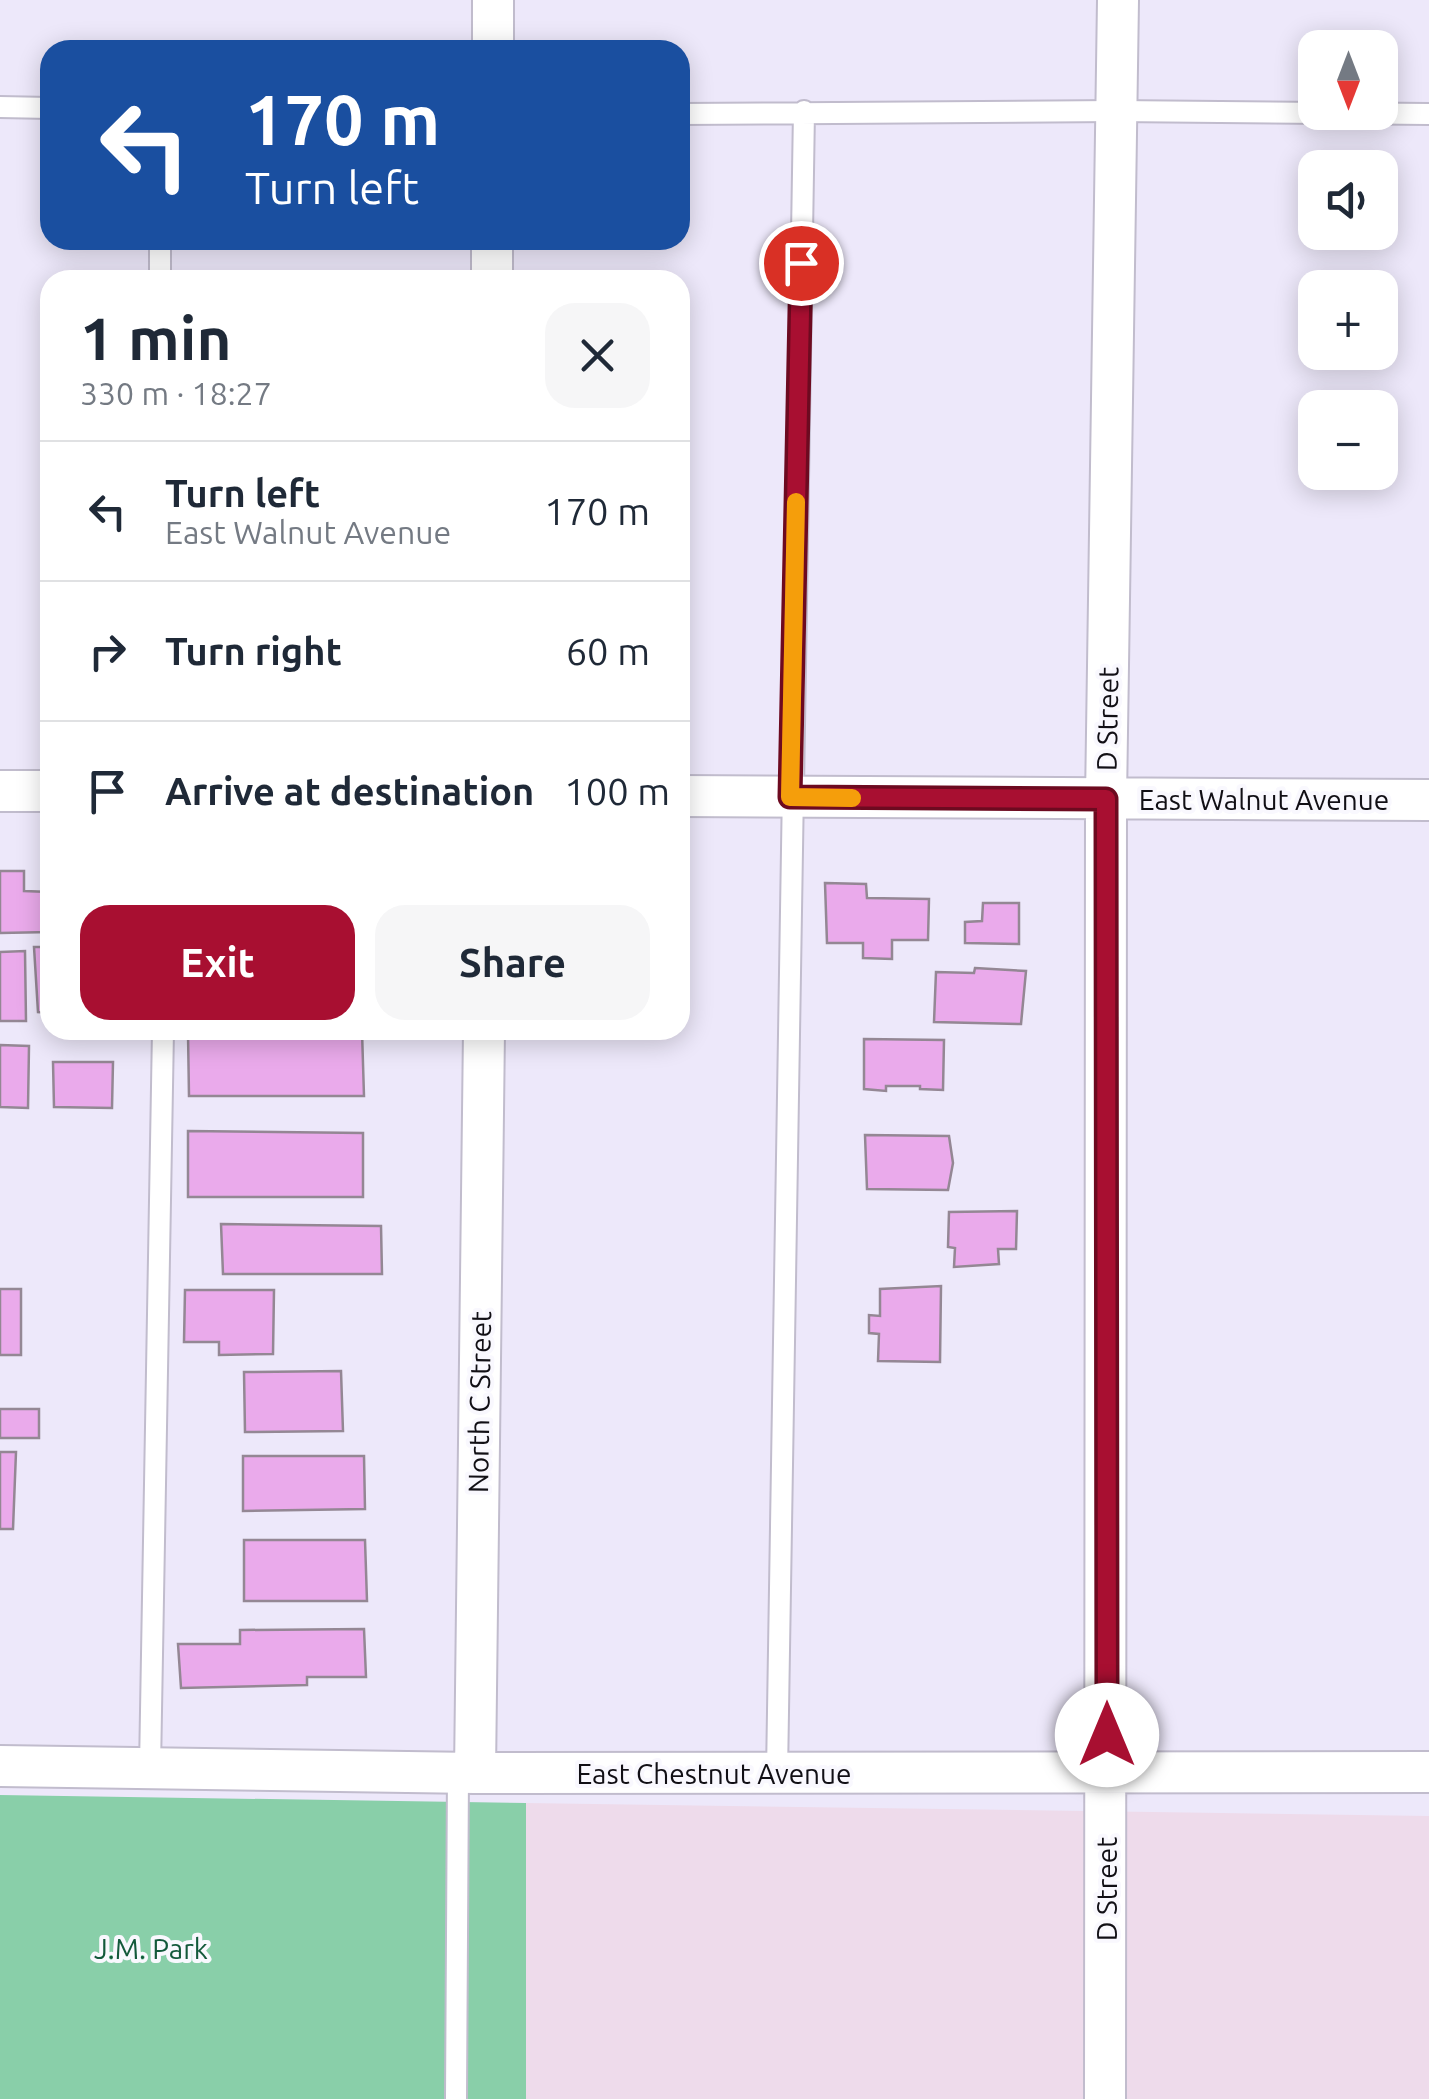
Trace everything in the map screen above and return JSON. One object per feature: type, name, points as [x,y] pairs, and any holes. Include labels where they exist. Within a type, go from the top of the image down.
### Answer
[{"type":"street","points":[[492,0],[493,40]]},
{"type":"street","name":"D Street","points":[[1104,2099],[1106,799],[1118,0]]},
{"type":"street","points":[[0,791],[40,791]]},
{"type":"street","name":"East Walnut Avenue","points":[[690,796],[1429,800]]},
{"type":"street","name":"North C Street","points":[[467,1773],[484,1040]]},
{"type":"street","name":"East Chestnut Avenue","points":[[0,1766],[467,1773],[1429,1772]]},
{"type":"lane","points":[[0,107],[40,108]]},
{"type":"lane","points":[[777,1774],[804,111]]},
{"type":"lane","points":[[690,114],[1429,114]]},
{"type":"lane","points":[[150,1768],[162,1040]]},
{"type":"lane","points":[[456,2099],[467,1773]]},
{"type":"shaded area","points":[[526,1803],[1429,1816],[1429,2099],[526,2099]]},
{"type":"green space","name":"J.M. Park","points":[[0,1795],[526,1803],[526,2099],[0,2099]]},
{"type":"building","points":[[0,871],[24,871],[24,891],[40,892],[40,932],[0,933]]},
{"type":"building","points":[[825,883],[866,884],[867,898],[929,899],[928,940],[892,940],[892,959],[863,958],[863,943],[827,943]]},
{"type":"building","points":[[983,903],[1019,903],[1019,944],[965,943],[965,922],[982,921]]},
{"type":"building","points":[[34,947],[40,947],[38,1012]]},
{"type":"building","points":[[25,951],[26,1021],[0,1021],[0,952]]},
{"type":"building","points":[[975,968],[1026,971],[1021,1024],[934,1022],[936,972],[974,973]]},
{"type":"building","points":[[864,1039],[944,1040],[943,1090],[920,1086],[886,1086],[886,1091],[864,1089]]},
{"type":"building","points":[[188,1040],[362,1040],[364,1096],[189,1096]]},
{"type":"building","points":[[0,1045],[29,1046],[28,1108],[0,1107]]},
{"type":"building","points":[[53,1062],[113,1062],[112,1108],[54,1107]]},
{"type":"building","points":[[188,1131],[363,1133],[363,1197],[188,1197]]},
{"type":"building","points":[[865,1135],[949,1136],[953,1163],[948,1190],[867,1189]]},
{"type":"building","points":[[1017,1211],[1016,1249],[998,1249],[999,1264],[954,1267],[955,1248],[948,1247],[949,1212]]},
{"type":"building","points":[[221,1224],[381,1226],[382,1274],[223,1274]]},
{"type":"building","points":[[941,1286],[940,1362],[878,1361],[879,1334],[869,1333],[869,1315],[880,1316],[880,1289]]},
{"type":"building","points":[[0,1289],[21,1289],[21,1355],[0,1355]]},
{"type":"building","points":[[185,1290],[274,1290],[273,1354],[219,1355],[219,1342],[184,1342]]},
{"type":"building","points":[[341,1371],[343,1431],[245,1432],[244,1372]]},
{"type":"building","points":[[0,1409],[39,1409],[39,1438],[0,1438]]},
{"type":"building","points":[[0,1452],[16,1452],[13,1529],[0,1529]]},
{"type":"building","points":[[243,1456],[364,1456],[365,1509],[243,1511]]},
{"type":"building","points":[[244,1540],[365,1540],[367,1601],[244,1601]]},
{"type":"building","points":[[364,1629],[366,1677],[307,1677],[307,1685],[181,1688],[178,1644],[240,1644],[240,1630]]},
{"type":"slow traffic","points":[[796,502],[790,797],[852,798]]},
{"type":"route","points":[[801,263],[790,797],[1106,799],[1107,1735]]}]
